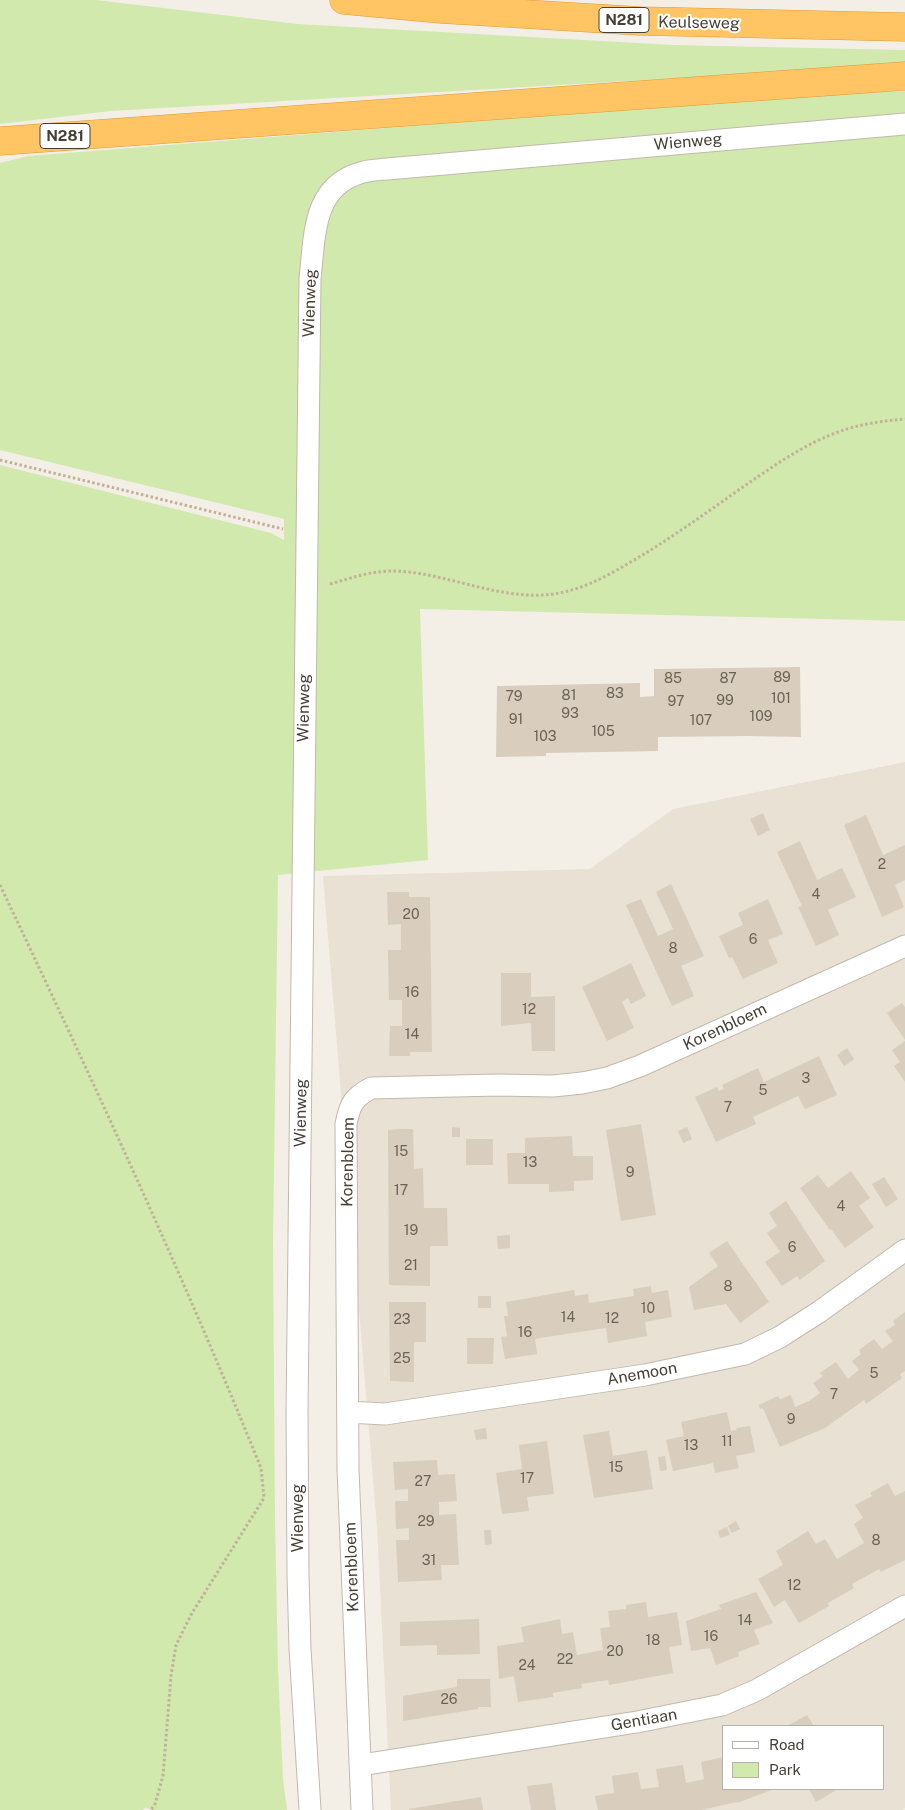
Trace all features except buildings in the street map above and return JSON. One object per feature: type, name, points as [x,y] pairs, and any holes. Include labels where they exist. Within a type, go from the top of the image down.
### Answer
[{"type":"highway","name":"Keulseweg","points":[[344,0],[441,9],[640,22],[905,27]]},
{"type":"highway","name":"N281","points":[[0,140],[905,76]]},
{"type":"street","name":"Wienweg","points":[[310,1810],[300,1640],[298,1480],[305,591],[311,269],[320,207],[326,197],[348,178],[360,173],[387,169],[905,124]]},
{"type":"street","name":"Korenbloem","points":[[362,1810],[348,1469],[346,1124],[349,1108],[357,1096],[371,1088],[553,1086],[607,1078],[640,1066],[905,946]]},
{"type":"street","name":"Anemoon","points":[[348,1412],[385,1414],[645,1375],[745,1354],[780,1337],[819,1312],[905,1250]]},
{"type":"street","name":"Gentiaan","points":[[361,1765],[627,1723],[722,1705],[757,1690],[905,1606]]},
{"type":"path","points":[[305,591],[373,572],[393,571],[416,573],[471,586],[529,595],[548,595],[569,591],[599,579],[661,544],[792,455],[839,432],[878,422],[905,419]]},
{"type":"path","points":[[0,460],[306,535]]},
{"type":"path","points":[[0,885],[121,1141],[222,1369],[264,1479],[264,1498],[192,1613],[176,1645],[171,1676],[163,1776],[155,1804],[151,1810]]},
{"type":"shaded area","points":[[905,762],[905,1808],[902,1810],[391,1810],[377,1527],[323,876],[590,869],[673,809]]},
{"type":"green space","points":[[0,0],[96,0],[298,24],[673,45],[905,50],[905,65],[111,111],[0,124]]},
{"type":"green space","points":[[905,91],[905,621],[420,609],[428,860],[278,875],[273,1244],[275,1519],[278,1669],[283,1779],[287,1810],[151,1810],[146,1807],[143,1810],[0,1810],[0,465],[271,533],[284,540],[284,519],[0,450],[0,163],[28,156],[808,95]]}]
